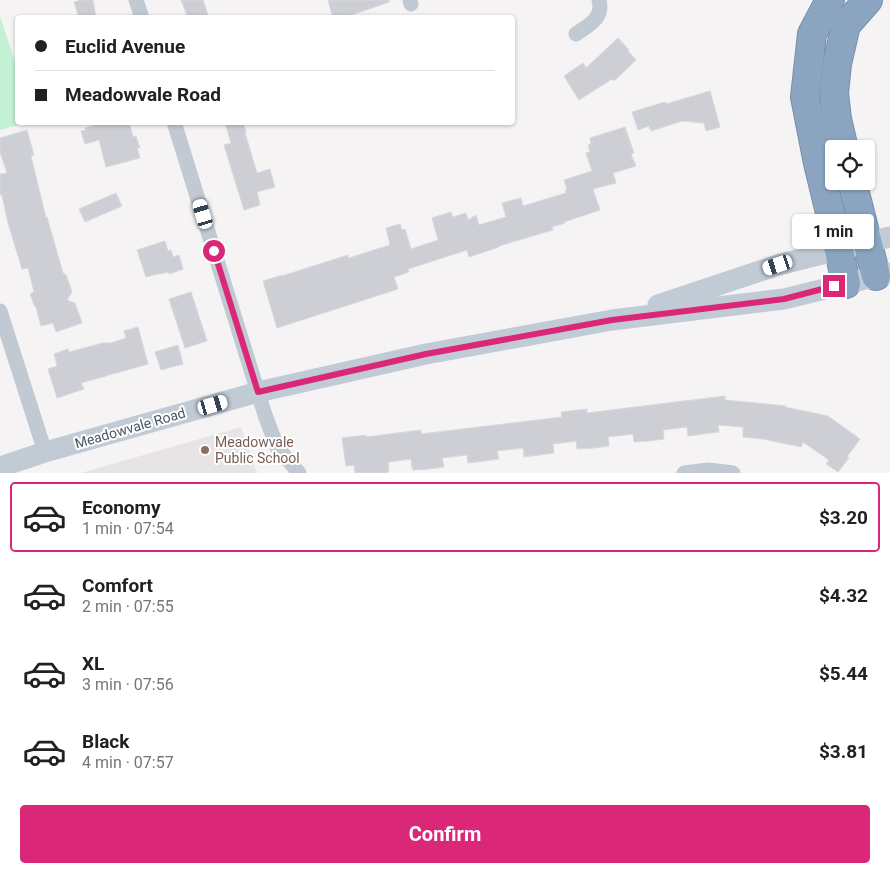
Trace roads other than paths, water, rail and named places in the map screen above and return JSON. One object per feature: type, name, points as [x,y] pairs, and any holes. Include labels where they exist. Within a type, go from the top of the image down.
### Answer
[{"type":"highway","points":[[830,0],[812,34],[804,97],[846,284]]},
{"type":"highway","points":[[842,140],[834,93],[837,64],[846,25],[868,0]]},
{"type":"highway","points":[[856,190],[879,240],[883,275]]},
{"type":"main road","name":"Meadowvale Road","points":[[612,320],[778,265],[879,240]]},
{"type":"main road","name":"Meadowvale Road","points":[[0,467],[44,452],[258,392],[426,354],[612,320],[784,299],[883,275]]},
{"type":"street","points":[[136,0],[141,15]]},
{"type":"street","points":[[576,34],[592,24],[597,18],[599,0]]},
{"type":"street","points":[[175,125],[264,415],[277,447],[298,473]]},
{"type":"street","points":[[0,311],[44,452]]},
{"type":"street","points":[[684,473],[708,470],[733,473]]},
{"type":"place","name":"Meadowvale Public School","points":[[205,450]]}]
